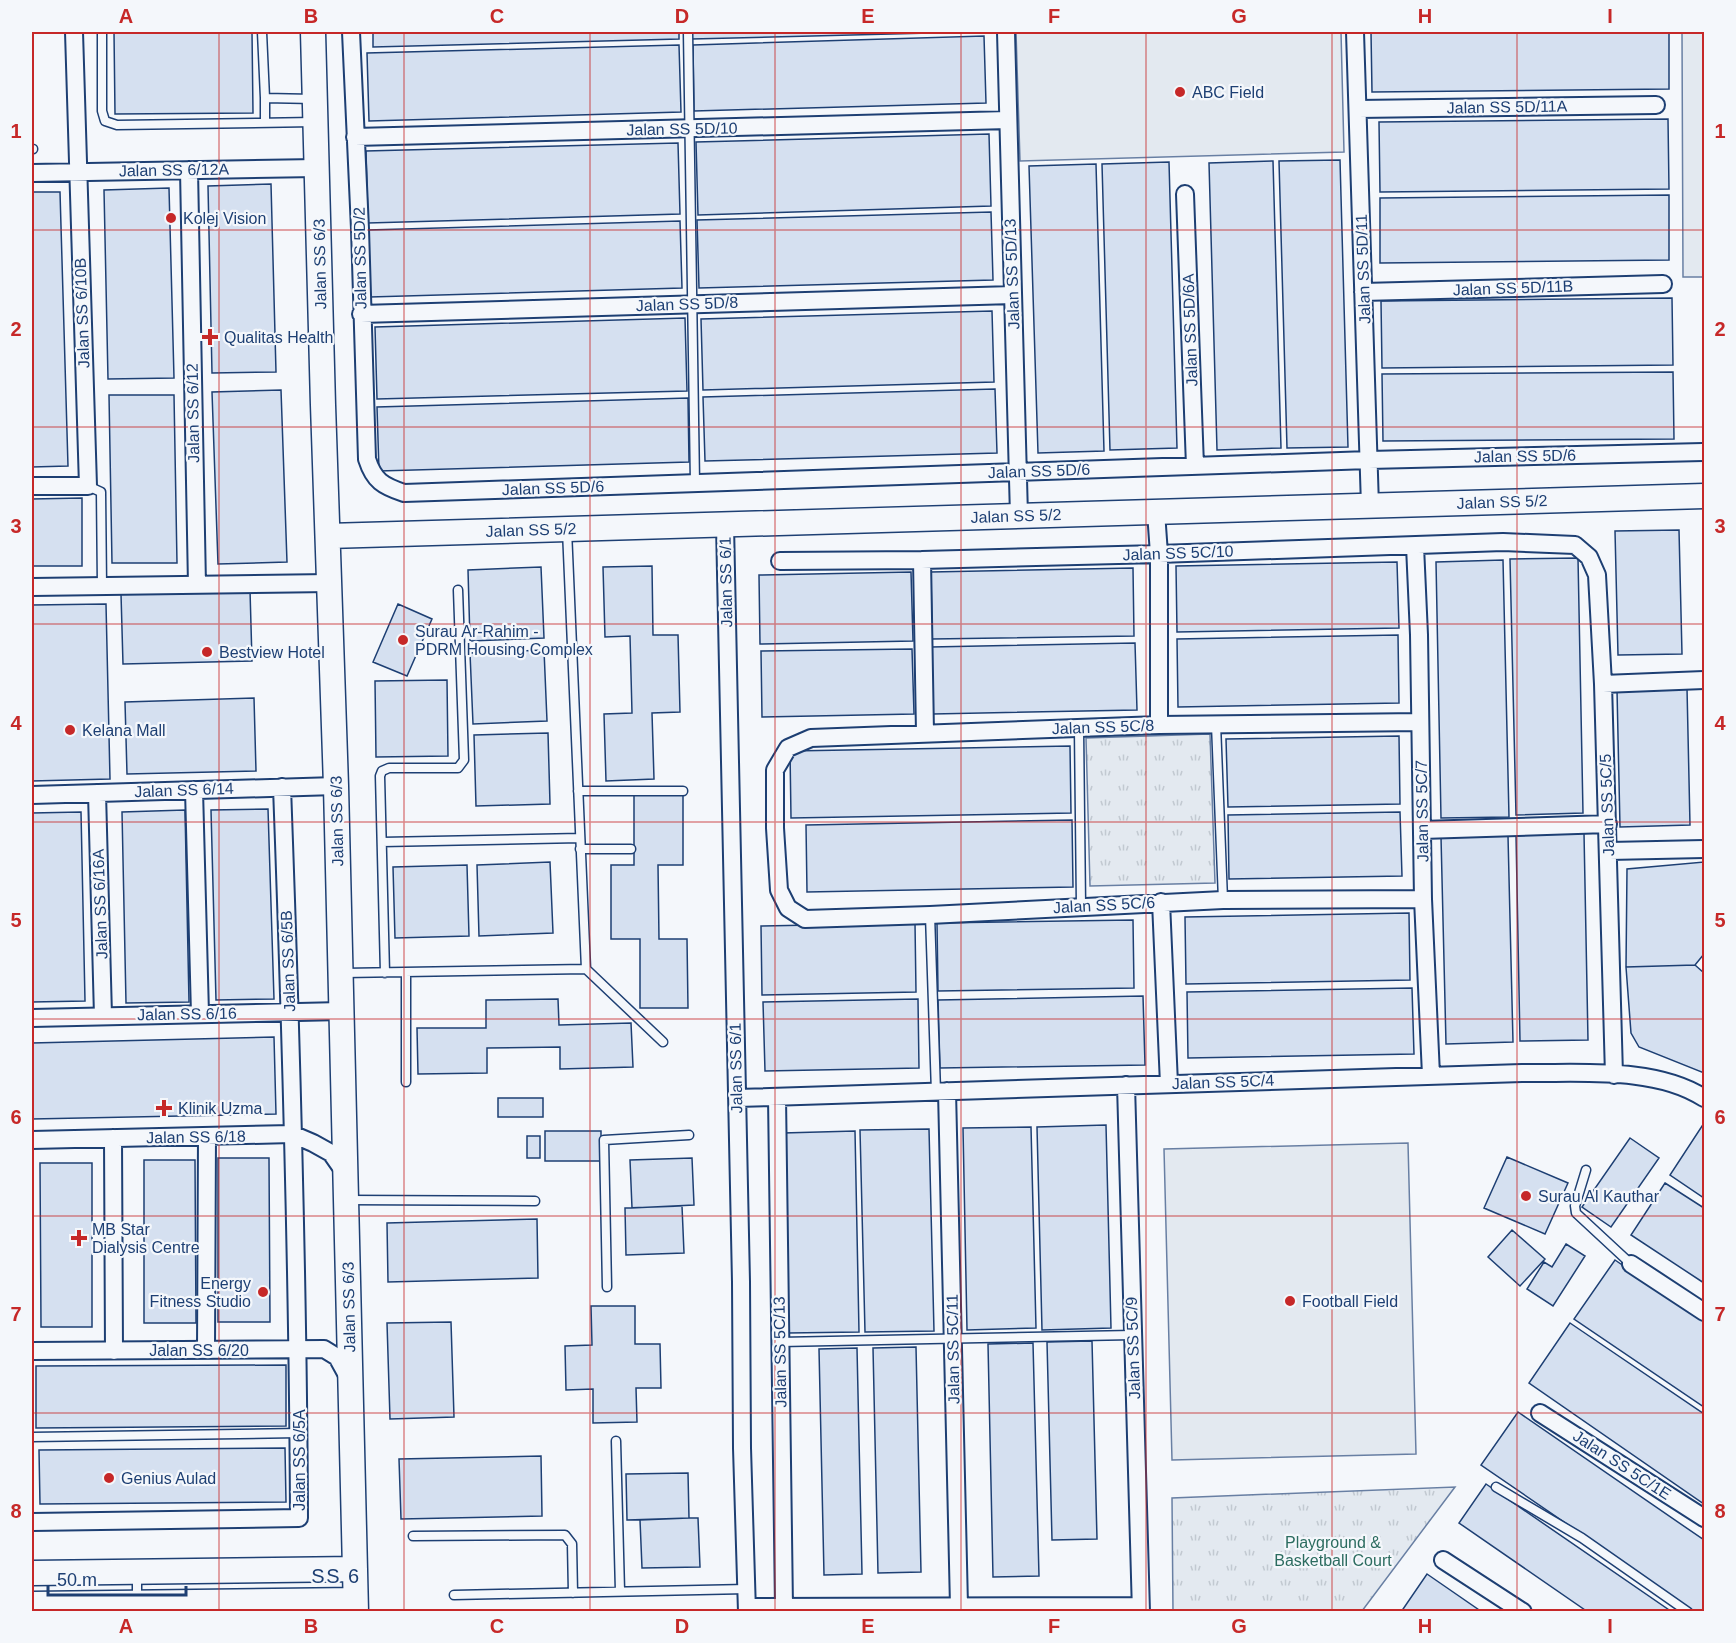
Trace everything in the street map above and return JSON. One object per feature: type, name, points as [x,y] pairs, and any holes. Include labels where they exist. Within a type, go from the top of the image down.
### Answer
[{"type":"street","name":"Jalan SS 6/10B","points":[[75,32],[88,486]]},
{"type":"street","name":"Jalan SS 6/3","points":[[313,32],[336,786],[356,1606]]},
{"type":"street","name":"Jalan SS 5D/2","points":[[351,32],[367,459],[371,473],[378,480]]},
{"type":"street","name":"Jalan SS 5D/13","points":[[1006,32],[1019,516]]},
{"type":"street","name":"Jalan SS 5D/11","points":[[1355,32],[1370,506]]},
{"type":"street","name":"Jalan SS 5D/11A","points":[[1358,109],[1656,105]]},
{"type":"street","name":"Jalan SS 5D/10","points":[[355,137],[1008,120]]},
{"type":"street","name":"Jalan SS 6/12A","points":[[32,173],[317,168]]},
{"type":"street","name":"Jalan SS 6/12","points":[[189,170],[197,585]]},
{"type":"street","name":"Jalan SS 5D/6A","points":[[1185,194],[1196,466]]},
{"type":"street","name":"Jalan SS 5D/11B","points":[[1364,292],[1663,284]]},
{"type":"street","name":"Jalan SS 5D/8","points":[[361,314],[1013,295]]},
{"type":"street","name":"Jalan SS 5D/6","points":[[378,480],[404,493],[1369,460],[1703,452]]},
{"type":"street","points":[[32,486],[88,486]]},
{"type":"street","name":"Jalan SS 5/2","points":[[328,536],[1704,496]]},
{"type":"street","points":[[1156,512],[1159,554],[1159,725]]},
{"type":"street","name":"Jalan SS 6/1","points":[[725,525],[747,1609]]},
{"type":"street","name":"Jalan SS 5C/10","points":[[780,561],[1159,554],[1503,542],[1575,545]]},
{"type":"street","name":"Jalan SS 5C/5","points":[[1575,545],[1589,557],[1597,575],[1604,684],[1614,1074]]},
{"type":"street","name":"Jalan SS 5C/7","points":[[1415,546],[1423,899],[1431,1076]]},
{"type":"street","points":[[922,560],[926,733]]},
{"type":"street","points":[[32,587],[330,583]]},
{"type":"street","points":[[1604,684],[1704,680]]},
{"type":"street","name":"Jalan SS 5C/8","points":[[788,908],[779,890],[775,828],[776,770],[788,748],[811,738],[1159,725],[1420,722]]},
{"type":"street","name":"Jalan SS 6/14","points":[[32,795],[336,786]]},
{"type":"street","name":"Jalan SS 6/5B","points":[[282,787],[292,1134]]},
{"type":"street","points":[[194,790],[200,1014]]},
{"type":"street","name":"Jalan SS 6/16A","points":[[97,793],[103,1016]]},
{"type":"street","points":[[1422,830],[1608,824]]},
{"type":"street","points":[[1609,851],[1704,849]]},
{"type":"street","name":"Jalan SS 5C/6","points":[[788,908],[805,919],[930,915],[1161,902],[1423,899]]},
{"type":"street","points":[[1161,902],[1169,1084]]},
{"type":"street","name":"Jalan SS 6/16","points":[[32,1018],[342,1011]]},
{"type":"street","name":"Jalan SS 5C/4","points":[[737,1098],[1522,1072],[1647,1077],[1672,1083],[1704,1098]]},
{"type":"street","name":"Jalan SS 5C/9","points":[[1125,1086],[1141,1609]]},
{"type":"street","name":"Jalan SS 5C/11","points":[[941,1092],[952,1338],[959,1606]]},
{"type":"street","name":"Jalan SS 5C/13","points":[[777,1097],[784,1607]]},
{"type":"street","name":"Jalan SS 6/18","points":[[32,1140],[292,1134],[331,1153],[346,1174]]},
{"type":"street","name":"Jalan SS 6/5A","points":[[32,1522],[299,1518],[299,1349],[292,1134]]},
{"type":"street","points":[[207,1137],[207,1350]]},
{"type":"street","points":[[114,1138],[114,1351]]},
{"type":"street","points":[[1631,1264],[1704,1312]]},
{"type":"street","name":"Jalan SS 6/20","points":[[32,1351],[324,1349],[337,1358],[351,1380]]},
{"type":"street","name":"Jalan SS 5C/1E","points":[[1540,1413],[1704,1518]]},
{"type":"street","points":[[1443,1560],[1524,1611]]},
{"type":"street","points":[[32,1573],[355,1569]]},
{"type":"street","points":[[32,1604],[137,1607],[356,1606]]},
{"type":"street","points":[[747,1609],[784,1607],[905,1609],[959,1606],[1141,1609]]},
{"type":"lane","points":[[102,32],[102,111],[105,121],[117,125],[265,123],[315,111]]},
{"type":"lane","points":[[262,32],[265,123]]},
{"type":"lane","points":[[688,32],[695,483]]},
{"type":"lane","points":[[265,98],[315,111]]},
{"type":"lane","name":"Jalan SS 6/10B","points":[[88,486],[100,492],[102,586]]},
{"type":"lane","points":[[567,529],[586,969],[663,1042]]},
{"type":"lane","points":[[385,973],[380,776],[382,771],[389,768],[458,768],[464,760],[458,590]]},
{"type":"lane","points":[[1216,724],[1223,900]]},
{"type":"lane","points":[[1079,729],[1081,906]]},
{"type":"lane","points":[[578,791],[683,792]]},
{"type":"lane","points":[[382,842],[580,838]]},
{"type":"lane","points":[[580,849],[631,849]]},
{"type":"lane","points":[[930,915],[941,1092]]},
{"type":"lane","points":[[341,974],[586,969]]},
{"type":"lane","points":[[406,972],[406,1082]]},
{"type":"lane","points":[[607,1287],[604,1140],[689,1135]]},
{"type":"lane","points":[[1587,1170],[1575,1206],[1576,1213],[1631,1264]]},
{"type":"lane","points":[[346,1200],[535,1201]]},
{"type":"lane","points":[[779,1342],[1133,1335]]},
{"type":"lane","points":[[32,1437],[299,1433]]},
{"type":"lane","points":[[616,1441],[620,1591]]},
{"type":"lane","points":[[1496,1487],[1582,1538],[1688,1611]]},
{"type":"lane","points":[[413,1536],[565,1535],[572,1544],[573,1593]]},
{"type":"lane","points":[[137,1572],[137,1607]]},
{"type":"lane","points":[[454,1595],[747,1588]]},
{"type":"green space","name":"ABC Field","points":[[1016,32],[1341,32],[1344,152],[1020,161]]},
{"type":"green space","points":[[1682,32],[1704,32],[1704,277],[1683,277]]},
{"type":"green space","points":[[1210,734],[1215,883],[1090,886],[1086,738]]},
{"type":"green space","name":"Football Field","points":[[1408,1143],[1416,1454],[1172,1460],[1164,1149]]},
{"type":"green space","name":"Playground & Basketball Court","points":[[1455,1487],[1362,1611],[1173,1611],[1172,1498]]},
{"type":"building","points":[[114,32],[252,32],[253,113],[115,114]]},
{"type":"building","points":[[373,32],[679,32],[679,39],[373,47]]},
{"type":"building","points":[[692,32],[971,32],[692,39]]},
{"type":"building","points":[[1371,32],[1669,32],[1669,89],[1372,92]]},
{"type":"building","points":[[984,36],[986,103],[694,111],[693,45]]},
{"type":"building","points":[[679,45],[681,112],[369,121],[367,53]]},
{"type":"building","points":[[1668,119],[1669,189],[1380,192],[1379,122]]},
{"type":"building","points":[[989,134],[991,206],[698,215],[696,142]]},
{"type":"building","points":[[678,143],[680,214],[368,223],[366,151]]},
{"type":"building","points":[[1340,160],[1348,447],[1287,448],[1279,161]]},
{"type":"building","points":[[1273,161],[1281,448],[1217,450],[1209,163]]},
{"type":"building","points":[[1169,162],[1177,448],[1110,450],[1102,164]]},
{"type":"building","points":[[1096,164],[1104,451],[1038,453],[1029,166]]},
{"type":"building","points":[[271,184],[276,372],[212,373],[208,186]]},
{"type":"building","points":[[169,188],[174,378],[108,379],[104,190]]},
{"type":"building","points":[[32,192],[60,192],[68,466],[32,467]]},
{"type":"building","points":[[1669,195],[1669,260],[1380,263],[1380,198]]},
{"type":"building","points":[[991,212],[993,280],[699,288],[697,220]]},
{"type":"building","points":[[680,221],[682,288],[370,297],[368,230]]},
{"type":"building","points":[[1672,298],[1673,365],[1382,368],[1381,301]]},
{"type":"building","points":[[992,311],[994,382],[703,390],[701,319]]},
{"type":"building","points":[[685,318],[687,391],[377,399],[375,327]]},
{"type":"building","points":[[1673,372],[1674,439],[1383,441],[1382,374]]},
{"type":"building","points":[[995,389],[997,453],[705,461],[703,397]]},
{"type":"building","points":[[281,390],[287,562],[218,564],[212,392]]},
{"type":"building","points":[[109,395],[174,395],[177,563],[112,563]]},
{"type":"building","points":[[688,398],[689,462],[379,471],[377,407]]},
{"type":"building","points":[[82,498],[82,566],[32,566],[32,499]]},
{"type":"building","points":[[1679,530],[1682,654],[1618,655],[1615,531]]},
{"type":"building","points":[[1578,558],[1583,813],[1516,815],[1510,559]]},
{"type":"building","points":[[1503,560],[1509,817],[1441,818],[1436,562]]},
{"type":"building","points":[[1397,562],[1399,628],[1177,632],[1176,566]]},
{"type":"building","points":[[652,566],[653,635],[678,635],[680,712],[652,713],[654,779],[606,781],[604,714],[632,713],[630,636],[605,637],[603,567]]},
{"type":"building","points":[[541,567],[544,638],[470,641],[468,570]]},
{"type":"building","points":[[1133,568],[1134,636],[932,639],[931,572]]},
{"type":"building","points":[[911,572],[913,641],[760,644],[759,575]]},
{"type":"building","points":[[250,590],[252,661],[123,664],[121,594]]},
{"type":"building","name":"Kelana Mall","points":[[106,604],[110,779],[32,781],[32,605]]},
{"type":"building","name":"Surau Ar-Rahim - PDRM Housing Complex","points":[[398,604],[432,619],[407,676],[373,662]]},
{"type":"building","points":[[1398,635],[1399,703],[1178,707],[1177,639]]},
{"type":"building","points":[[1135,643],[1137,710],[933,714],[931,647]]},
{"type":"building","points":[[912,649],[914,714],[762,717],[761,651]]},
{"type":"building","points":[[544,650],[547,721],[473,724],[470,653]]},
{"type":"building","points":[[447,680],[448,756],[376,757],[375,681]]},
{"type":"building","points":[[1687,688],[1690,825],[1620,827],[1617,690]]},
{"type":"building","points":[[254,698],[256,771],[127,774],[125,702]]},
{"type":"building","points":[[548,733],[550,804],[476,806],[474,735]]},
{"type":"building","points":[[1399,736],[1400,804],[1228,807],[1226,739]]},
{"type":"building","points":[[1070,746],[1071,813],[791,818],[790,751]]},
{"type":"building","points":[[634,795],[683,795],[683,865],[658,865],[659,939],[687,939],[688,1008],[640,1008],[640,939],[611,939],[611,865],[634,865]]},
{"type":"building","points":[[268,809],[274,999],[216,1000],[211,810]]},
{"type":"building","points":[[185,810],[189,1002],[126,1003],[122,812]]},
{"type":"building","points":[[81,812],[85,1001],[32,1002],[32,813]]},
{"type":"building","points":[[1400,812],[1402,876],[1229,879],[1228,815]]},
{"type":"building","points":[[1072,820],[1073,887],[807,892],[806,825]]},
{"type":"building","points":[[1584,833],[1588,1040],[1520,1041],[1516,835]]},
{"type":"building","points":[[1508,836],[1513,1042],[1446,1044],[1441,837]]},
{"type":"building","points":[[550,862],[553,933],[479,936],[477,865]]},
{"type":"building","points":[[1704,862],[1704,954],[1695,965],[1626,967],[1627,869]]},
{"type":"building","points":[[467,865],[469,936],[395,938],[393,867]]},
{"type":"building","points":[[1409,913],[1410,980],[1186,984],[1185,917]]},
{"type":"building","points":[[1133,920],[1134,988],[938,991],[937,923]]},
{"type":"building","points":[[915,923],[916,992],[762,995],[761,926]]},
{"type":"building","points":[[1695,965],[1704,973],[1704,1073],[1639,1047],[1631,1033],[1626,967]]},
{"type":"building","points":[[1412,988],[1414,1054],[1188,1058],[1187,992]]},
{"type":"building","points":[[1143,996],[1145,1065],[940,1068],[938,1000]]},
{"type":"building","points":[[558,999],[559,1025],[631,1023],[633,1067],[560,1069],[560,1047],[487,1048],[487,1073],[418,1074],[417,1028],[486,1028],[486,1000]]},
{"type":"building","points":[[918,999],[919,1068],[765,1071],[763,1002]]},
{"type":"building","points":[[274,1037],[276,1114],[32,1119],[32,1043]]},
{"type":"building","points":[[498,1098],[543,1098],[543,1117],[498,1117]]},
{"type":"building","points":[[1704,1123],[1704,1198],[1670,1175]]},
{"type":"building","points":[[1106,1125],[1111,1328],[1042,1330],[1037,1127]]},
{"type":"building","points":[[1031,1127],[1036,1328],[967,1330],[963,1128]]},
{"type":"building","points":[[929,1129],[934,1331],[865,1332],[860,1130]]},
{"type":"building","points":[[545,1131],[601,1131],[601,1161],[545,1161]]},
{"type":"building","points":[[855,1131],[859,1332],[788,1333],[783,1133]]},
{"type":"building","points":[[527,1136],[540,1136],[540,1158],[527,1158]]},
{"type":"building","points":[[1630,1138],[1659,1158],[1611,1227],[1582,1207]]},
{"type":"building","name":"Surau Al Kauthar","points":[[1507,1157],[1568,1183],[1545,1234],[1484,1208]]},
{"type":"building","points":[[218,1158],[269,1158],[270,1322],[218,1322]]},
{"type":"building","points":[[692,1158],[694,1205],[632,1208],[630,1160]]},
{"type":"building","points":[[144,1160],[195,1160],[196,1323],[144,1323]]},
{"type":"building","points":[[40,1163],[92,1163],[92,1327],[41,1327]]},
{"type":"building","points":[[1665,1183],[1704,1208],[1704,1283],[1631,1235]]},
{"type":"building","points":[[682,1206],[684,1253],[626,1255],[625,1208]]},
{"type":"building","points":[[537,1219],[538,1278],[388,1282],[387,1223]]},
{"type":"building","points":[[1512,1230],[1545,1259],[1520,1286],[1488,1257]]},
{"type":"building","points":[[1566,1244],[1585,1256],[1553,1306],[1527,1289],[1544,1262],[1552,1267]]},
{"type":"building","points":[[1615,1260],[1704,1321],[1704,1407],[1574,1319]]},
{"type":"building","points":[[591,1306],[635,1306],[635,1344],[660,1344],[661,1388],[636,1388],[637,1422],[593,1423],[593,1389],[566,1390],[565,1346],[592,1345]]},
{"type":"building","points":[[451,1322],[454,1417],[390,1419],[387,1323]]},
{"type":"building","points":[[1570,1323],[1704,1414],[1704,1504],[1529,1383]]},
{"type":"building","points":[[1092,1341],[1097,1539],[1052,1540],[1047,1342]]},
{"type":"building","points":[[1033,1343],[1039,1576],[993,1577],[988,1344]]},
{"type":"building","points":[[916,1347],[921,1572],[878,1573],[873,1348]]},
{"type":"building","points":[[857,1348],[862,1574],[824,1575],[819,1349]]},
{"type":"building","points":[[286,1365],[286,1426],[36,1428],[36,1366]]},
{"type":"building","points":[[1518,1412],[1704,1540],[1704,1612],[1695,1612],[1481,1465]]},
{"type":"building","points":[[285,1448],[286,1502],[40,1504],[39,1450]]},
{"type":"building","points":[[541,1456],[542,1516],[401,1519],[399,1459]]},
{"type":"building","points":[[688,1473],[689,1518],[627,1520],[626,1474]]},
{"type":"building","points":[[1486,1484],[1672,1612],[1588,1612],[1459,1523]]},
{"type":"building","points":[[698,1518],[700,1567],[642,1568],[640,1520]]},
{"type":"building","points":[[1427,1574],[1482,1612],[1401,1612]]},
{"type":"place","name":"ABC Field","points":[[1180,92]]},
{"type":"place","name":"Kolej Vision","points":[[171,218]]},
{"type":"place","name":"Qualitas Health","points":[[210,337]]},
{"type":"place","name":"Surau Ar-Rahim - PDRM Housing Complex","points":[[403,640]]},
{"type":"place","name":"Bestview Hotel","points":[[207,652]]},
{"type":"place","name":"Kelana Mall","points":[[70,730]]},
{"type":"place","name":"Klinik Uzma","points":[[164,1108]]},
{"type":"place","name":"Surau Al Kauthar","points":[[1526,1196]]},
{"type":"place","name":"MB Star Dialysis Centre","points":[[79,1238]]},
{"type":"place","name":"Energy Fitness Studio","points":[[263,1292]]},
{"type":"place","name":"Football Field","points":[[1290,1301]]},
{"type":"place","name":"Genius Aulad","points":[[109,1478]]},
{"type":"district","name":"SS 6","points":[[336,1576]]}]
